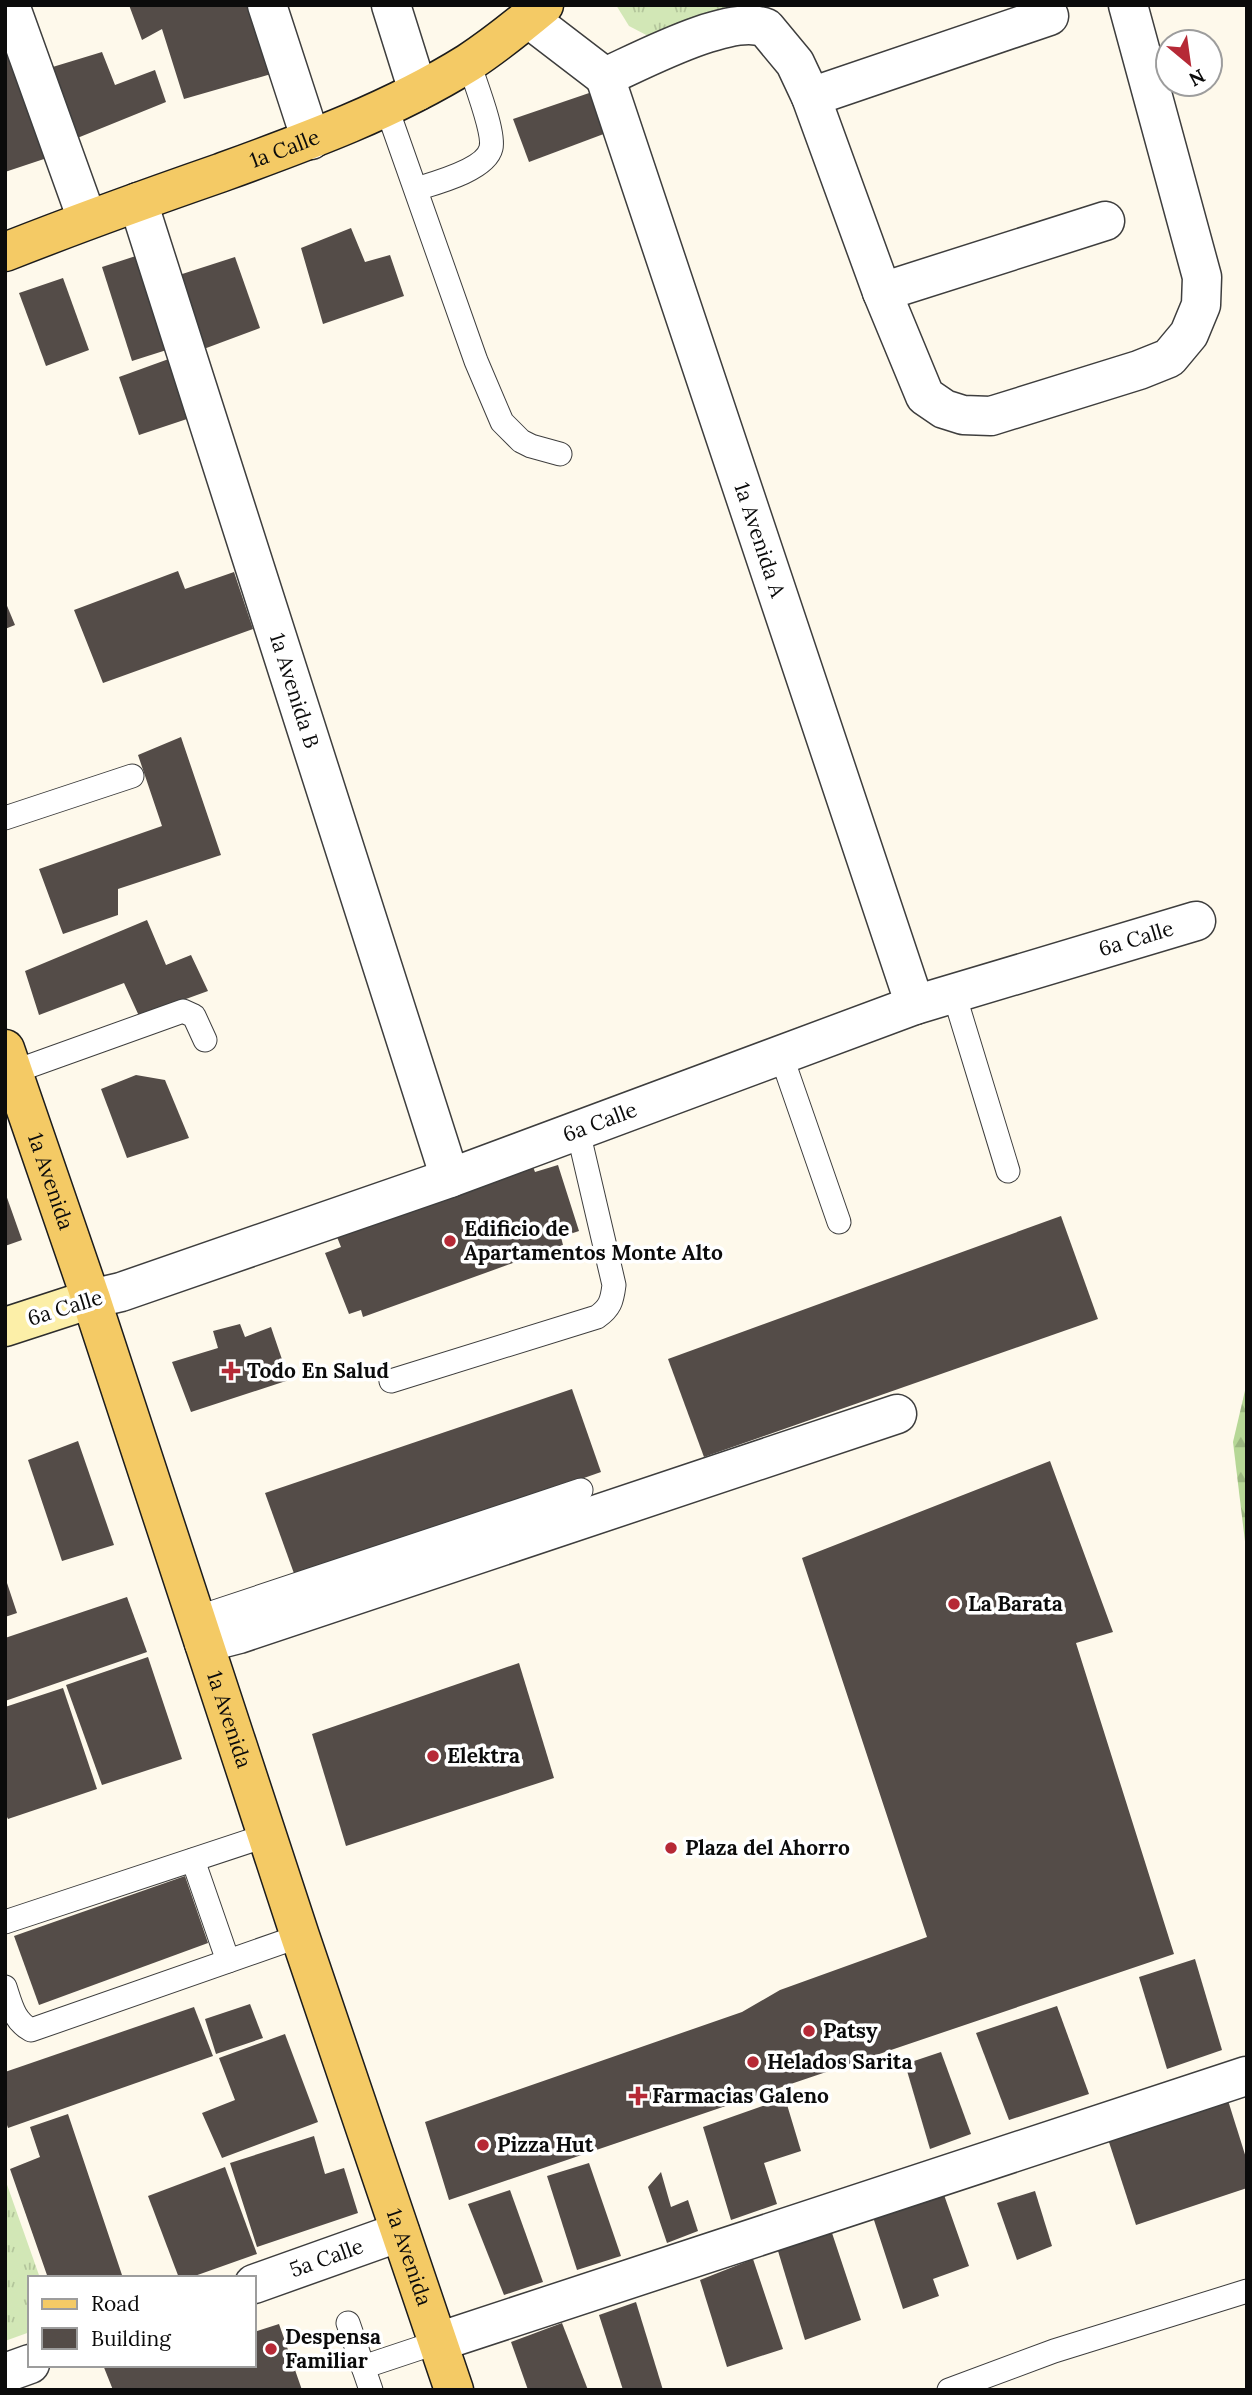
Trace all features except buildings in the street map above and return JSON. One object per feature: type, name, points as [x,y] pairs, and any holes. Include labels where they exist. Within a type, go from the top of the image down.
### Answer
[{"type":"main road","name":"1a Calle","points":[[5,252],[87,219],[312,140],[402,99],[469,62],[536,12]]},
{"type":"main road","name":"1a Avenida","points":[[9,1061],[91,1299],[300,1936],[454,2390]]},
{"type":"street","points":[[10,5],[87,219]]},
{"type":"street","points":[[267,5],[312,140]]},
{"type":"street","points":[[391,5],[402,99]]},
{"type":"street","points":[[536,12],[606,76],[711,31],[730,27],[766,28],[794,63],[811,97],[881,292],[925,396],[944,409],[963,415],[991,416],[1139,370],[1169,358],[1189,334],[1200,305],[1202,277],[1128,5]]},
{"type":"street","points":[[811,97],[1049,16]]},
{"type":"street","name":"1a Avenida A","points":[[606,76],[915,1005]]},
{"type":"street","name":"1a Avenida B","points":[[138,202],[450,1178]]},
{"type":"street","points":[[881,292],[1105,221]]},
{"type":"street","name":"6a Calle","points":[[5,1327],[121,1292],[450,1178],[915,1005],[1196,921]]},
{"type":"street","points":[[200,1630],[239,1634],[897,1414]]},
{"type":"street","points":[[438,2342],[1246,2076]]},
{"type":"street","name":"5a Calle","points":[[256,2283],[400,2232]]},
{"type":"street","points":[[5,2373],[28,2365]]},
{"type":"lane","points":[[416,189],[474,167],[488,155],[492,147],[491,133],[469,62]]},
{"type":"lane","points":[[402,99],[416,189],[476,361],[502,422],[521,441],[560,454]]},
{"type":"lane","points":[[5,818],[132,776]]},
{"type":"lane","points":[[954,993],[1007,1171]]},
{"type":"lane","points":[[9,1061],[183,1011],[194,1016],[205,1040]]},
{"type":"lane","points":[[781,1055],[839,1222]]},
{"type":"lane","points":[[391,1381],[597,1317],[608,1309],[612,1302],[614,1285],[578,1131]]},
{"type":"lane","points":[[200,1630],[581,1490]]},
{"type":"lane","points":[[5,1922],[93,1901],[193,1860],[268,1835]]},
{"type":"lane","points":[[193,1860],[228,1961]]},
{"type":"lane","points":[[5,1987],[15,2017],[21,2025],[31,2030],[118,1988],[228,1961],[300,1936]]},
{"type":"lane","points":[[949,2390],[1054,2351],[1247,2291]]},
{"type":"lane","points":[[348,2323],[370,2390]]},
{"type":"lane","points":[[363,2367],[438,2342]]},
{"type":"green space","points":[[616,5],[746,5],[730,14],[652,38],[629,26]]},
{"type":"green space","points":[[1247,1382],[1247,1558],[1233,1442]]},
{"type":"green space","points":[[5,2179],[39,2276],[28,2276],[28,2333],[5,2341]]},
{"type":"place","name":"Edificio de Apartamentos Monte Alto","points":[[450,1241]]},
{"type":"place","name":"Todo En Salud","points":[[231,1371]]},
{"type":"place","name":"La Barata","points":[[954,1604]]},
{"type":"place","name":"Elektra","points":[[433,1756]]},
{"type":"place","name":"Plaza del Ahorro","points":[[671,1848]]},
{"type":"place","name":"Patsy","points":[[809,2031]]},
{"type":"place","name":"Helados Sarita","points":[[753,2062]]},
{"type":"place","name":"Farmacias Galeno","points":[[638,2096]]},
{"type":"place","name":"Pizza Hut","points":[[483,2145]]},
{"type":"place","name":"Despensa Familiar","points":[[271,2349]]}]
